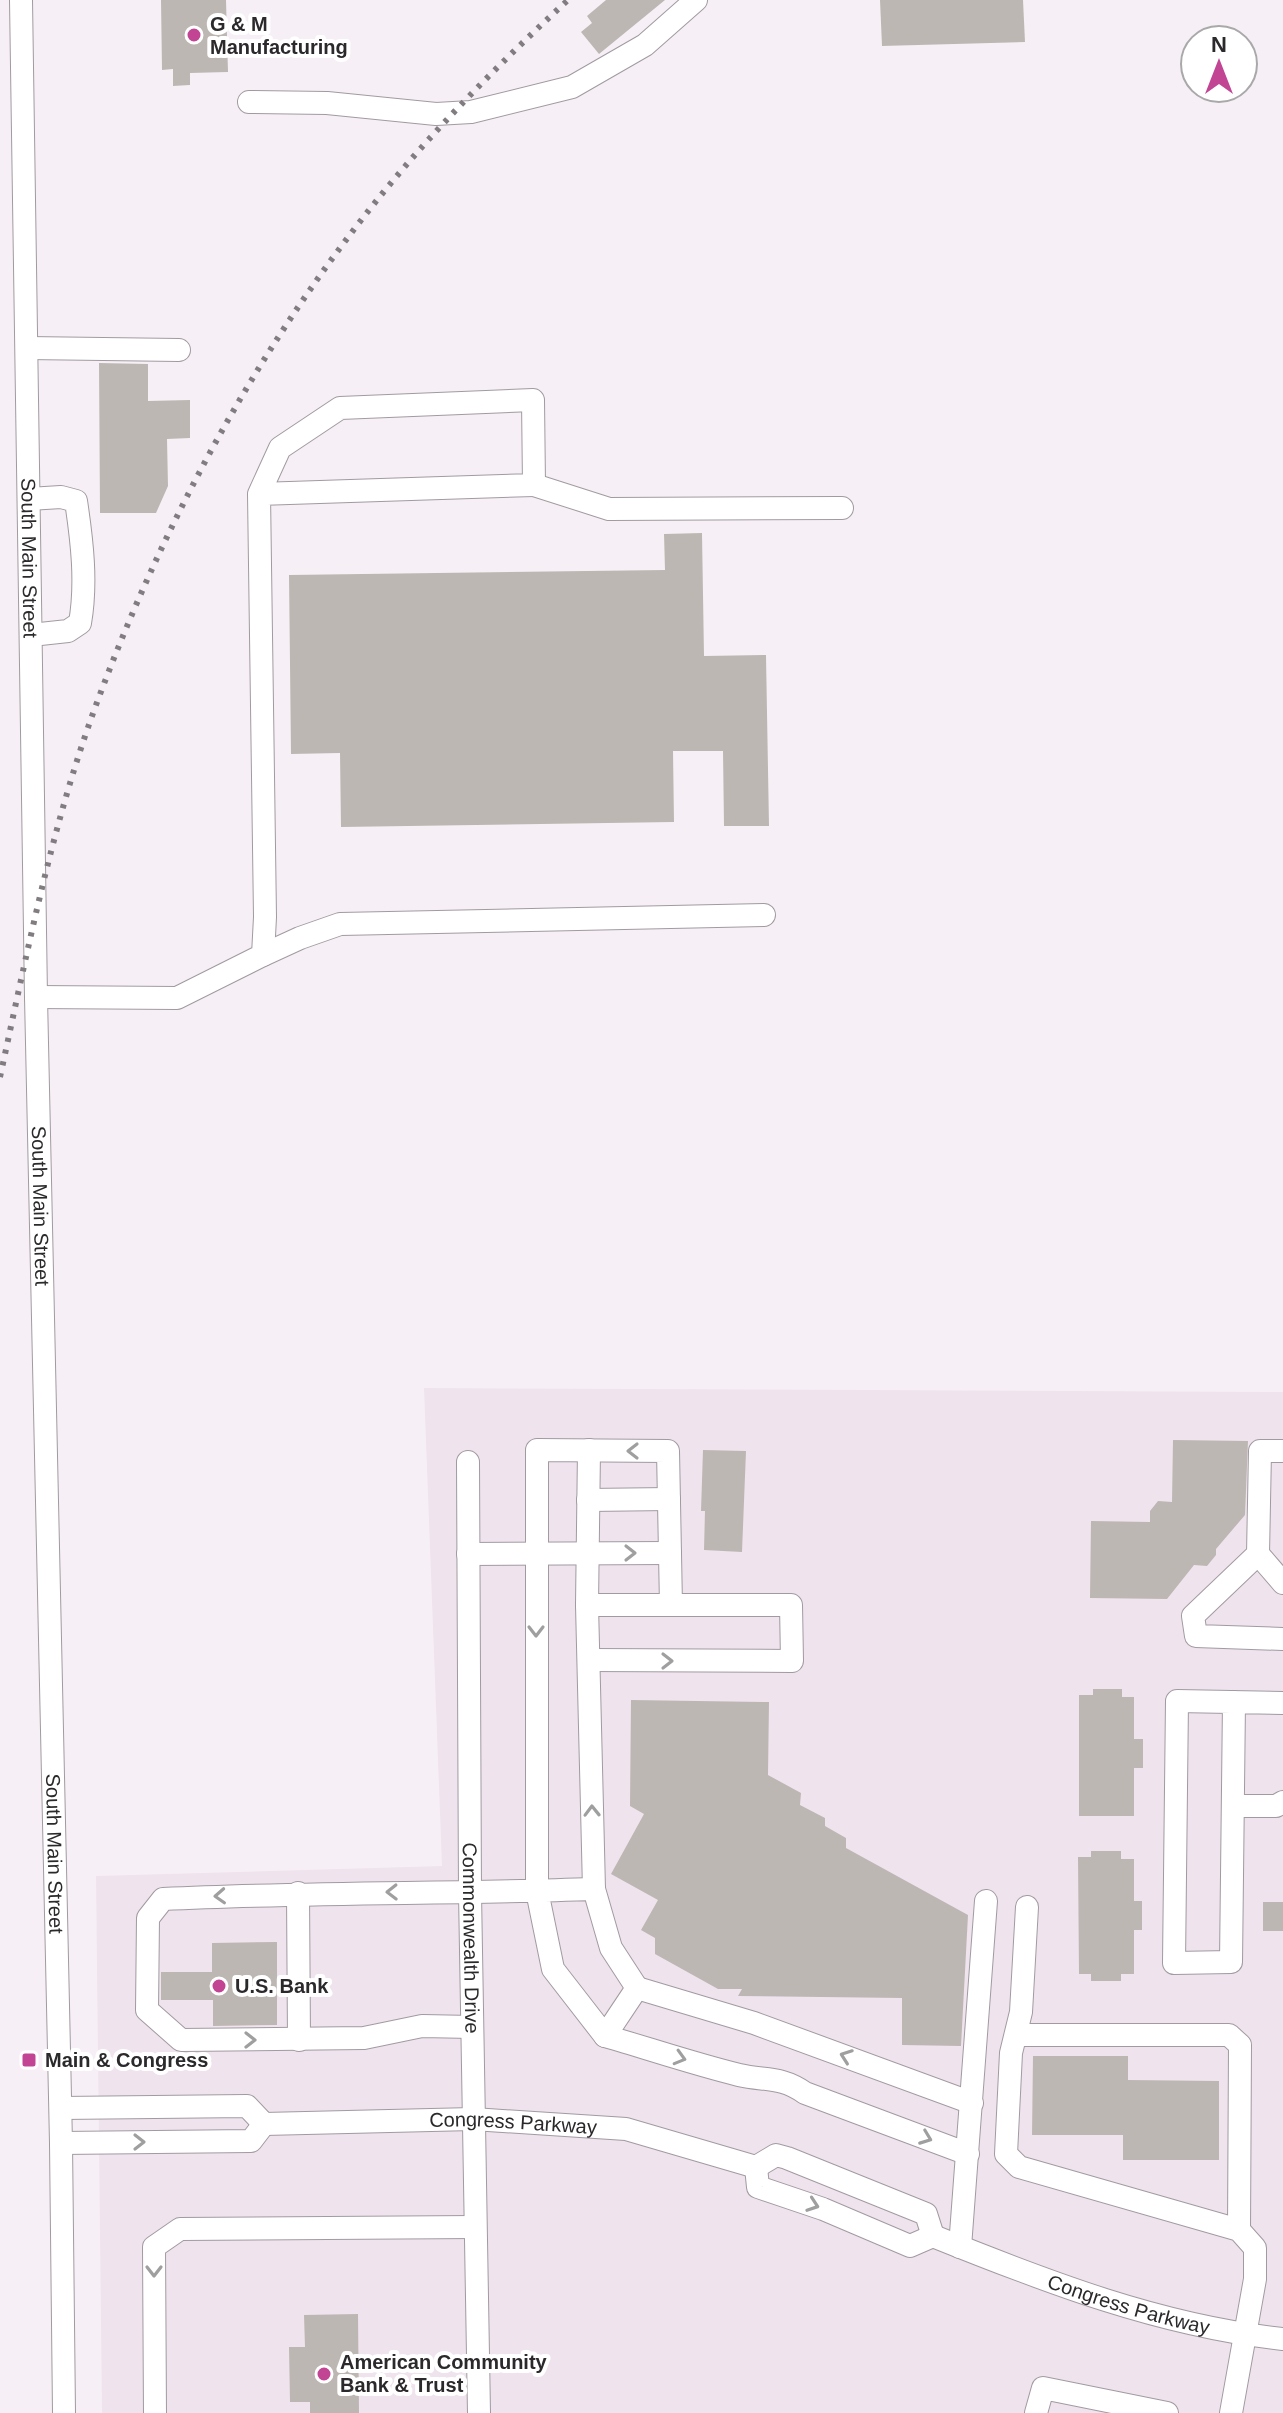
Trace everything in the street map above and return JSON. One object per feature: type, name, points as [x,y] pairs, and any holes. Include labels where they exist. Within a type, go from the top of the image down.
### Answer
[{"type":"street","name":"South Main Street","points":[[21,0],[36,997],[61,2108],[64,2413]]},
{"type":"street","points":[[249,102],[339,104],[436,114],[471,112],[572,87],[645,45],[696,0]]},
{"type":"street","points":[[27,348],[179,350]]},
{"type":"street","points":[[263,955],[259,494],[280,448],[340,408],[533,400],[534,485]]},
{"type":"street","points":[[259,494],[534,485],[609,509],[842,508]]},
{"type":"street","points":[[29,499],[61,497],[76,501],[81,531],[84,598],[80,623],[68,631],[31,635]]},
{"type":"street","points":[[36,997],[177,998],[300,938],[340,924],[764,915]]},
{"type":"street","points":[[671,1605],[668,1451],[537,1450],[537,1891],[553,1969],[605,2036],[743,2076],[768,2077],[793,2084],[805,2093],[968,2154]]},
{"type":"street","points":[[589,1450],[587,1605],[594,1889],[611,1948],[637,1988],[754,2023],[972,2103]]},
{"type":"street","points":[[1283,1451],[1260,1451],[1258,1554],[1283,1583]]},
{"type":"street","name":"Commonwealth Drive","points":[[468,1462],[470,1893],[479,2413]]},
{"type":"street","points":[[588,1500],[669,1499]]},
{"type":"street","points":[[468,1554],[670,1553]]},
{"type":"street","points":[[1258,1554],[1193,1616],[1196,1636],[1283,1639]]},
{"type":"street","points":[[587,1605],[791,1605],[792,1661],[589,1660]]},
{"type":"street","points":[[1234,1702],[1231,1962],[1174,1963],[1177,1701],[1234,1702],[1283,1703]]},
{"type":"street","points":[[1233,1806],[1276,1806],[1283,1802]]},
{"type":"street","points":[[472,2027],[422,2026],[364,2038],[181,2040],[147,2010],[148,1918],[163,1899],[298,1893],[594,1889]]},
{"type":"street","points":[[298,1893],[299,2040]]},
{"type":"street","points":[[960,2247],[986,1901]]},
{"type":"street","points":[[1027,1907],[1017,2035],[1011,2053],[1006,2154],[1019,2167],[1239,2230],[1255,2248],[1255,2279],[1231,2413]]},
{"type":"street","points":[[605,2036],[637,1988]]},
{"type":"street","points":[[1017,2035],[1229,2035],[1240,2045],[1239,2230]]},
{"type":"street","points":[[61,2108],[247,2106],[264,2124]]},
{"type":"street","name":"Congress Parkway","points":[[61,2143],[251,2141],[264,2124],[473,2119],[626,2129],[756,2167],[776,2155],[926,2214],[933,2236]]},
{"type":"street","name":"Congress Parkway","points":[[756,2167],[758,2187],[823,2209],[910,2246],[933,2236],[1049,2283],[1138,2311],[1245,2335],[1283,2339]]},
{"type":"street","points":[[155,2413],[154,2247],[180,2229],[475,2227]]},
{"type":"street","points":[[1036,2413],[1043,2388],[1167,2413]]},
{"type":"shaded area","points":[[424,1388],[1283,1392],[1283,2413],[102,2413],[96,1876],[442,1866]]},
{"type":"building","name":"G & M Manufacturing","points":[[161,0],[226,0],[228,72],[190,73],[190,85],[173,86],[173,69],[162,70]]},
{"type":"building","points":[[606,0],[665,0],[599,54],[581,32],[592,23],[587,16]]},
{"type":"building","points":[[880,0],[1023,0],[1025,42],[882,46]]},
{"type":"building","points":[[99,363],[148,364],[148,401],[190,400],[190,438],[167,439],[168,486],[156,513],[100,513]]},
{"type":"building","points":[[702,533],[704,656],[766,655],[769,826],[724,826],[723,751],[673,751],[674,822],[341,827],[340,753],[291,754],[289,575],[665,570],[664,534]]},
{"type":"building","points":[[1173,1440],[1248,1441],[1245,1515],[1216,1549],[1216,1555],[1207,1566],[1194,1565],[1167,1599],[1090,1598],[1091,1521],[1150,1522],[1150,1511],[1158,1501],[1172,1502]]},
{"type":"building","points":[[703,1450],[746,1451],[742,1552],[704,1550],[705,1511],[701,1511]]},
{"type":"building","points":[[1093,1689],[1122,1689],[1122,1697],[1134,1697],[1134,1739],[1143,1739],[1143,1768],[1134,1768],[1134,1816],[1079,1816],[1079,1695],[1093,1695]]},
{"type":"building","points":[[631,1700],[769,1702],[768,1775],[801,1793],[800,1805],[825,1818],[825,1826],[846,1838],[846,1848],[968,1915],[961,2046],[902,2045],[902,1998],[738,1996],[742,1989],[718,1989],[655,1954],[655,1938],[641,1930],[658,1900],[611,1874],[644,1814],[630,1806]]},
{"type":"building","points":[[1091,1851],[1121,1851],[1121,1859],[1134,1859],[1134,1901],[1142,1901],[1142,1930],[1134,1930],[1134,1974],[1121,1974],[1121,1981],[1091,1981],[1091,1974],[1079,1974],[1078,1857],[1091,1857]]},
{"type":"building","points":[[1263,1902],[1283,1902],[1283,1931],[1263,1931]]},
{"type":"building","name":"U.S. Bank","points":[[277,1942],[277,2025],[213,2026],[213,2000],[161,2000],[161,1972],[212,1972],[212,1943]]},
{"type":"building","points":[[1033,2056],[1128,2056],[1128,2080],[1219,2081],[1219,2160],[1123,2160],[1123,2135],[1032,2135]]},
{"type":"building","name":"American Community Bank & Trust","points":[[358,2314],[359,2413],[310,2413],[310,2402],[290,2402],[289,2347],[305,2347],[304,2315]]},
{"type":"railway","points":[[0,1077],[43,885],[83,743],[126,629],[187,496],[259,368],[341,246],[451,115],[568,0]]},
{"type":"place","name":"G & M Manufacturing","points":[[194,35]]},
{"type":"place","name":"U.S. Bank","points":[[219,1986]]},
{"type":"place","name":"Main & Congress","points":[[29,2060]]},
{"type":"place","name":"American Community Bank & Trust","points":[[324,2374]]}]
